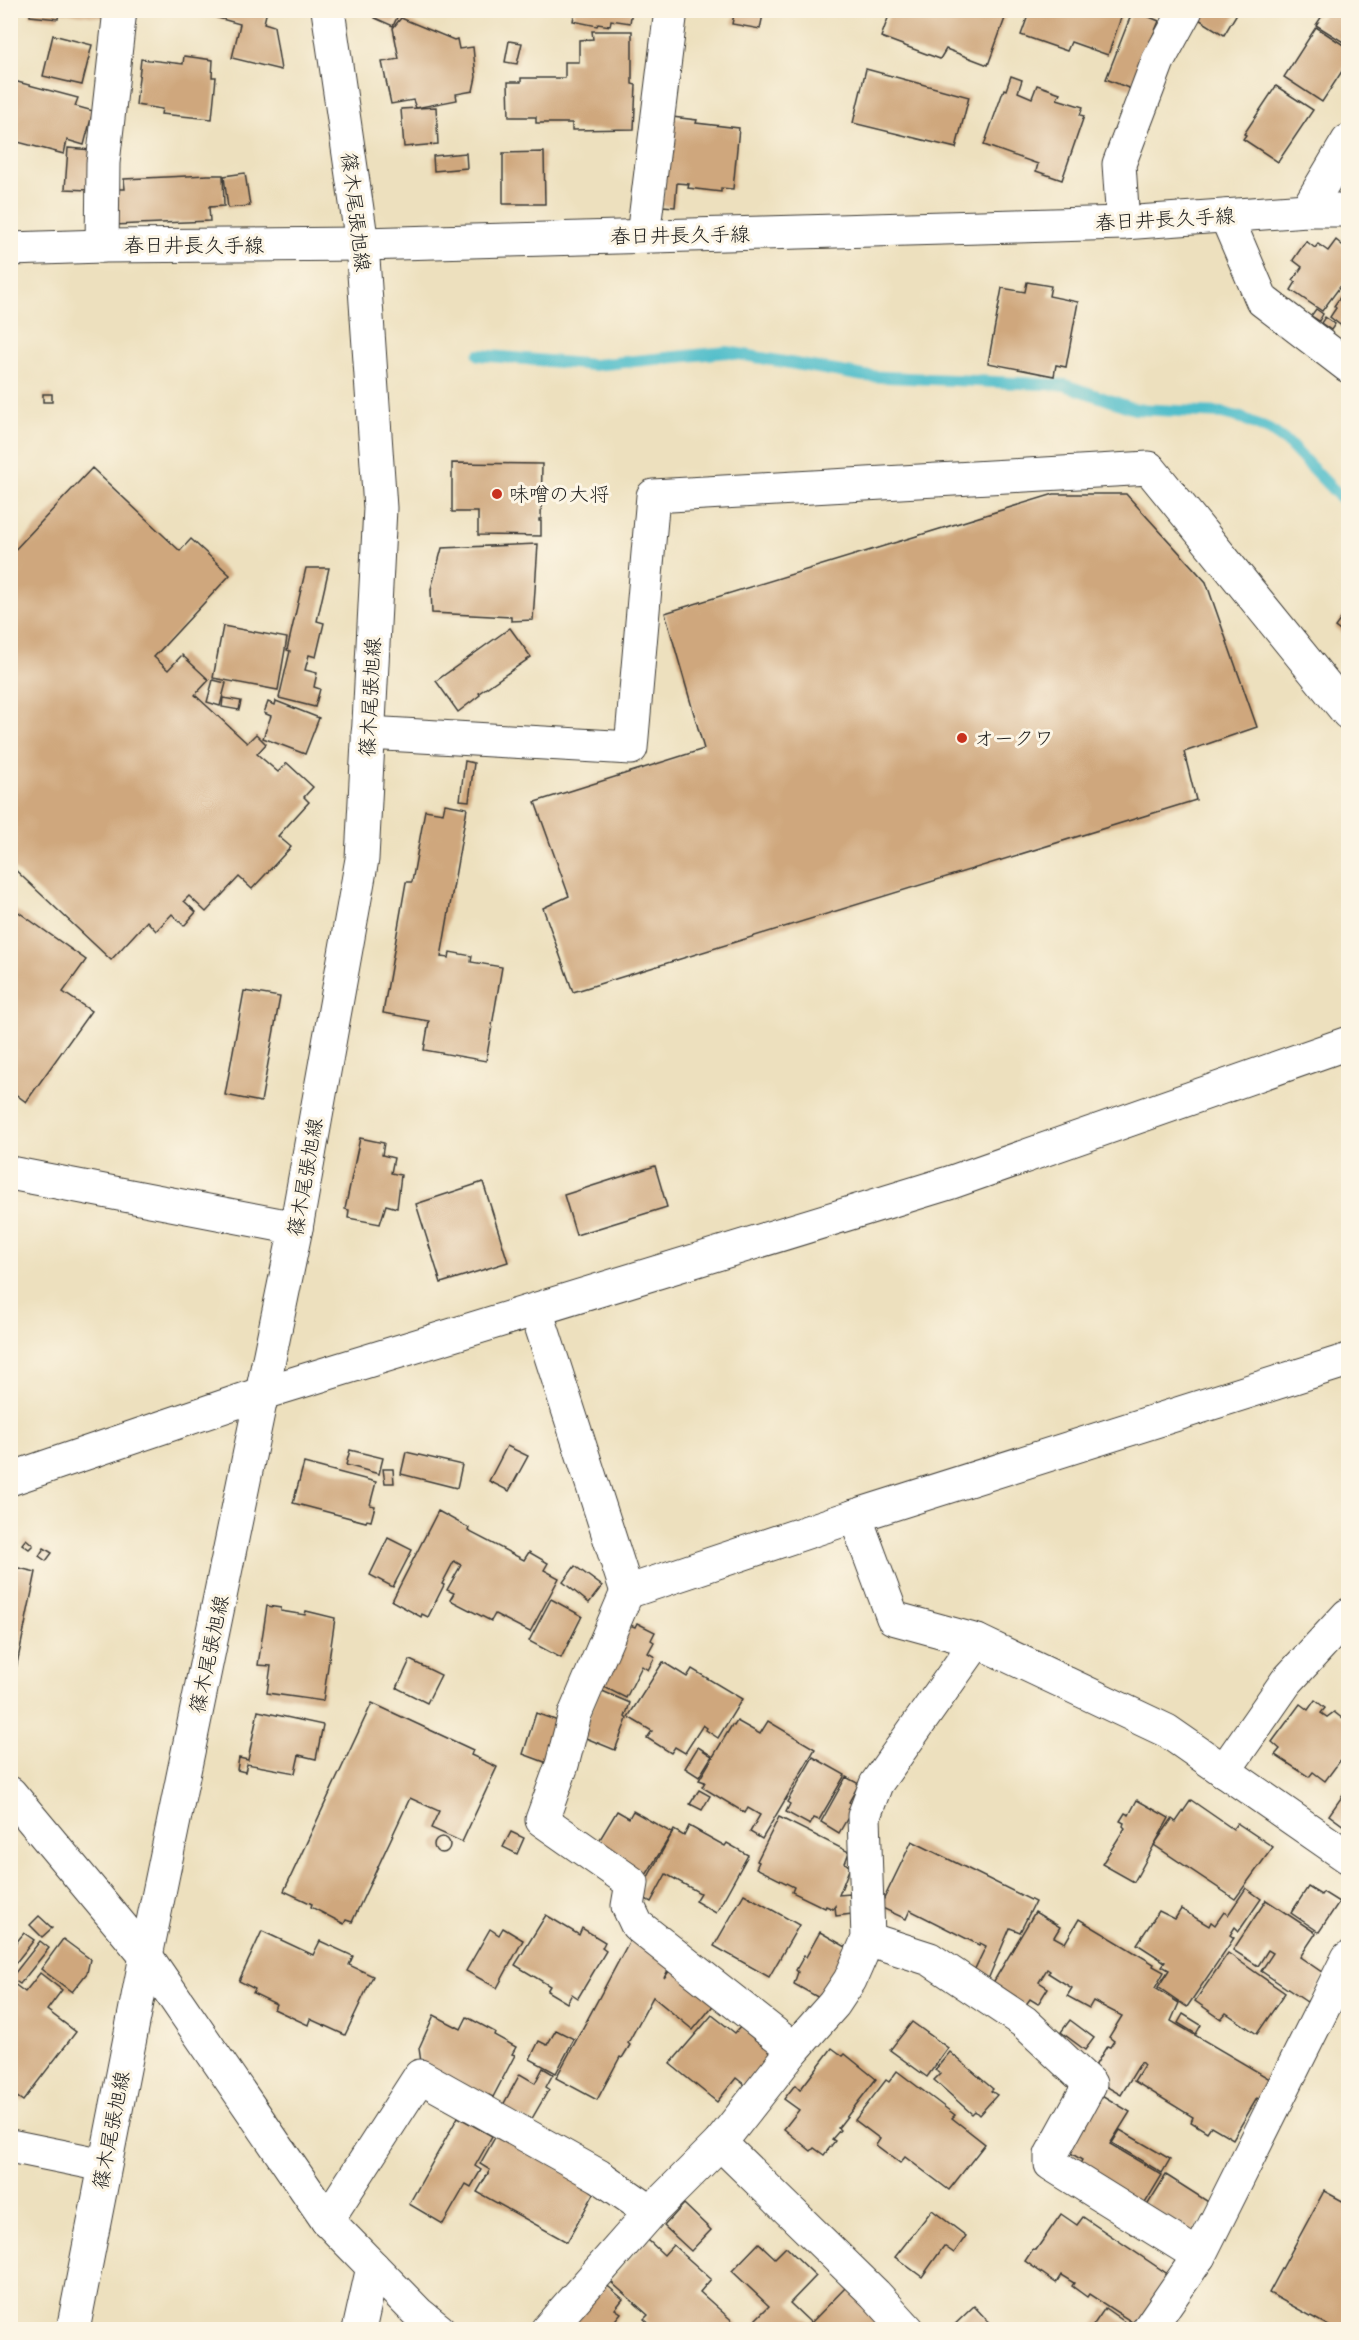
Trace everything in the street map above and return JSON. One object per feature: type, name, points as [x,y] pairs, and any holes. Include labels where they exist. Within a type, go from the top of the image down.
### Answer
[{"type":"street","points":[[102,246],[103,163],[120,10]]},
{"type":"street","name":"篠木尾張旭線","points":[[73,2330],[146,1956],[296,1228],[362,859],[380,508],[362,243],[328,10]]},
{"type":"street","points":[[643,236],[671,10]]},
{"type":"street","points":[[1123,223],[1119,164],[1158,61],[1184,11]]},
{"type":"street","points":[[1307,210],[1348,141]]},
{"type":"street","name":"春日井長久手線","points":[[10,249],[362,243],[1123,223],[1307,210],[1348,210]]},
{"type":"street","points":[[1226,216],[1262,300],[1348,366]]},
{"type":"street","points":[[368,732],[631,748],[652,496],[1149,468],[1348,713]]},
{"type":"street","points":[[10,1479],[262,1393],[952,1182],[1347,1047]]},
{"type":"street","points":[[10,1173],[296,1228]]},
{"type":"street","points":[[536,1310],[627,1592],[575,1714],[562,1765],[542,1820],[632,1883],[628,1906],[637,1925],[794,2049]]},
{"type":"street","points":[[627,1592],[855,1516],[1348,1360]]},
{"type":"street","points":[[855,1516],[892,1618],[977,1641],[1167,1731],[1348,1857]]},
{"type":"street","points":[[1224,1771],[1286,1682],[1348,1615]]},
{"type":"street","points":[[547,2330],[651,2212],[720,2143],[794,2049],[834,2004],[850,1980],[867,1939],[864,1816],[876,1784],[977,1641]]},
{"type":"street","points":[[10,1793],[146,1956],[327,2220],[418,2313],[439,2330]]},
{"type":"street","points":[[867,1939],[930,1959],[1024,2022],[1090,2084],[1051,2155],[1051,2164],[1199,2256]]},
{"type":"street","points":[[1148,2330],[1199,2256],[1348,1958]]},
{"type":"street","points":[[327,2220],[420,2076],[599,2176],[651,2212]]},
{"type":"street","points":[[720,2143],[875,2294],[908,2330]]},
{"type":"street","points":[[10,2146],[104,2165]]},
{"type":"street","points":[[359,2330],[373,2267]]},
{"type":"building","points":[[30,10],[105,10],[104,18],[59,12],[58,19],[30,16]]},
{"type":"building","points":[[189,10],[267,10],[264,23],[274,26],[281,70],[232,58],[240,24]]},
{"type":"building","points":[[372,10],[393,10],[399,13],[393,26],[375,18]]},
{"type":"building","points":[[575,10],[632,10],[630,23],[611,20],[610,26],[598,24],[597,26],[573,21]]},
{"type":"building","points":[[735,10],[764,10],[760,29],[732,24]]},
{"type":"building","points":[[891,10],[1008,10],[988,65],[946,49],[940,59],[881,37]]},
{"type":"building","points":[[1030,10],[1118,10],[1123,12],[1108,55],[1071,42],[1067,51],[1021,35]]},
{"type":"building","points":[[1133,10],[1159,21],[1131,89],[1106,79]]},
{"type":"building","points":[[1202,10],[1239,10],[1224,35],[1197,18]]},
{"type":"building","points":[[1305,10],[1320,10],[1316,17]]},
{"type":"building","points":[[1326,10],[1348,10],[1348,45],[1316,25]]},
{"type":"building","points":[[401,18],[454,40],[457,39],[459,49],[473,47],[476,77],[473,91],[456,94],[457,100],[416,108],[413,100],[391,104],[382,62],[399,59],[393,28]]},
{"type":"building","points":[[1316,27],[1348,48],[1348,62],[1322,102],[1284,77]]},
{"type":"building","points":[[592,31],[632,31],[632,84],[636,85],[634,129],[572,130],[572,123],[536,123],[536,117],[509,117],[508,82],[521,82],[521,78],[565,78],[565,62],[579,62],[579,40],[593,39]]},
{"type":"building","points":[[53,35],[92,45],[82,85],[43,76]]},
{"type":"building","points":[[509,41],[522,43],[517,64],[505,62]]},
{"type":"building","points":[[184,56],[213,60],[212,77],[216,77],[212,119],[161,114],[162,109],[136,105],[141,59],[183,64]]},
{"type":"building","points":[[866,69],[969,97],[956,148],[853,123]]},
{"type":"building","points":[[1011,76],[1022,80],[1018,92],[1032,98],[1037,85],[1060,93],[1057,99],[1083,107],[1080,115],[1084,116],[1062,180],[1036,171],[1038,164],[984,145]]},
{"type":"building","points":[[10,80],[78,98],[75,106],[93,111],[84,145],[67,140],[64,154],[10,140]]},
{"type":"building","points":[[1276,86],[1313,110],[1278,162],[1243,139]]},
{"type":"building","points":[[436,107],[438,144],[404,147],[401,109]]},
{"type":"building","points":[[672,117],[697,120],[696,123],[739,128],[733,189],[721,188],[721,192],[688,188],[689,184],[677,183],[675,207],[662,206]]},
{"type":"building","points":[[68,148],[92,150],[89,190],[65,189]]},
{"type":"building","points":[[544,152],[545,204],[503,204],[503,153]]},
{"type":"building","points":[[466,153],[467,168],[434,171],[433,156]]},
{"type":"building","points":[[245,173],[250,206],[228,208],[224,176]]},
{"type":"building","points":[[223,175],[224,206],[209,207],[210,221],[113,225],[112,189],[125,189],[124,179]]},
{"type":"building","points":[[1336,240],[1347,249],[1348,246],[1348,276],[1322,311],[1291,290],[1296,282],[1293,280],[1302,267],[1293,260],[1306,241],[1315,248],[1318,244],[1328,251]]},
{"type":"building","points":[[1027,282],[1051,286],[1049,296],[1078,302],[1066,367],[1056,365],[1054,376],[988,363],[1002,288],[1025,292]]},
{"type":"building","points":[[1348,286],[1348,331],[1330,317],[1336,308],[1334,306]]},
{"type":"building","points":[[1316,309],[1323,314],[1319,321],[1311,316]]},
{"type":"building","points":[[1325,317],[1335,324],[1331,330],[1321,323]]},
{"type":"building","points":[[43,394],[52,394],[52,402],[43,402]]},
{"type":"building","points":[[452,463],[542,464],[541,519],[539,519],[541,536],[478,535],[478,512],[452,512]]},
{"type":"building","points":[[92,468],[180,551],[191,539],[230,575],[154,657],[168,670],[182,655],[209,680],[195,695],[247,743],[256,734],[266,744],[257,754],[278,772],[287,763],[313,787],[304,797],[309,802],[278,836],[291,847],[252,889],[239,877],[206,912],[189,896],[184,901],[196,912],[184,926],[172,914],[156,931],[147,921],[111,960],[10,865],[10,555]]},
{"type":"building","name":"オークワ","points":[[1054,494],[1126,494],[1206,582],[1257,727],[1184,752],[1196,800],[573,992],[543,908],[569,896],[535,802],[704,749],[665,613]]},
{"type":"building","points":[[538,544],[533,620],[511,621],[511,617],[432,613],[431,589],[442,548]]},
{"type":"building","points":[[306,568],[329,568],[317,621],[324,623],[316,657],[309,655],[305,670],[317,673],[314,687],[320,689],[315,707],[279,698],[290,651],[287,650]]},
{"type":"building","points":[[1348,609],[1348,637],[1335,627]]},
{"type":"building","points":[[223,626],[287,638],[278,690],[213,678]]},
{"type":"building","points":[[510,628],[531,657],[479,693],[480,695],[458,712],[436,681]]},
{"type":"building","points":[[213,680],[226,683],[220,706],[207,702]]},
{"type":"building","points":[[223,698],[241,701],[239,710],[222,707]]},
{"type":"building","points":[[276,701],[319,718],[305,754],[263,738],[271,716],[264,713],[268,702],[275,705]]},
{"type":"building","points":[[465,761],[474,763],[469,801],[460,800]]},
{"type":"building","points":[[445,804],[467,808],[441,957],[449,958],[450,952],[472,956],[471,962],[502,967],[486,1061],[424,1050],[429,1021],[383,1013],[406,882],[412,882],[425,810],[443,813]]},
{"type":"building","points":[[10,906],[86,960],[63,992],[91,1011],[26,1102],[10,1090]]},
{"type":"building","points":[[244,991],[280,997],[261,1102],[225,1095]]},
{"type":"building","points":[[360,1138],[384,1143],[382,1155],[394,1158],[391,1173],[401,1175],[397,1208],[386,1205],[380,1224],[348,1218],[349,1210],[345,1209]]},
{"type":"building","points":[[655,1166],[667,1207],[576,1235],[564,1195]]},
{"type":"building","points":[[483,1182],[508,1262],[441,1283],[416,1204]]},
{"type":"building","points":[[507,1446],[528,1456],[509,1491],[489,1481]]},
{"type":"building","points":[[350,1450],[383,1458],[379,1474],[346,1465]]},
{"type":"building","points":[[406,1452],[462,1465],[457,1488],[401,1474]]},
{"type":"building","points":[[304,1463],[376,1482],[370,1505],[375,1506],[371,1521],[366,1522],[293,1503]]},
{"type":"building","points":[[383,1469],[393,1469],[394,1483],[385,1483]]},
{"type":"building","points":[[438,1511],[469,1528],[468,1531],[524,1560],[529,1552],[548,1563],[544,1570],[559,1578],[530,1632],[495,1614],[491,1621],[450,1600],[454,1593],[447,1590],[461,1565],[454,1561],[428,1617],[422,1614],[421,1617],[392,1601]]},
{"type":"building","points":[[388,1538],[412,1550],[393,1587],[370,1575]]},
{"type":"building","points":[[26,1539],[33,1545],[29,1549],[22,1544]]},
{"type":"building","points":[[44,1548],[52,1553],[46,1561],[39,1556]]},
{"type":"building","points":[[10,1566],[36,1572],[12,1688],[10,1688]]},
{"type":"building","points":[[575,1566],[602,1586],[589,1603],[563,1582]]},
{"type":"building","points":[[551,1599],[582,1616],[561,1658],[529,1641]]},
{"type":"building","points":[[267,1606],[281,1608],[281,1611],[305,1615],[306,1611],[335,1618],[323,1701],[267,1693],[271,1666],[258,1665]]},
{"type":"building","points":[[637,1623],[655,1632],[651,1640],[654,1642],[648,1653],[655,1657],[648,1670],[642,1666],[626,1698],[600,1685],[630,1625],[635,1627]]},
{"type":"building","points":[[410,1660],[441,1675],[427,1703],[397,1688]]},
{"type":"building","points":[[663,1662],[687,1677],[692,1669],[742,1699],[718,1738],[706,1730],[707,1728],[703,1725],[685,1753],[675,1747],[671,1753],[647,1738],[652,1731],[628,1717]]},
{"type":"building","points":[[600,1690],[630,1703],[625,1717],[627,1719],[615,1750],[581,1736]]},
{"type":"building","points":[[1315,1700],[1325,1708],[1321,1713],[1327,1717],[1334,1712],[1348,1723],[1346,1736],[1348,1737],[1348,1750],[1325,1781],[1313,1772],[1309,1777],[1275,1755],[1280,1749],[1272,1742],[1300,1704],[1308,1710]]},
{"type":"building","points":[[372,1703],[473,1750],[471,1755],[497,1767],[462,1842],[431,1828],[439,1811],[410,1798],[352,1922],[346,1920],[344,1924],[311,1907],[312,1904],[284,1891]]},
{"type":"building","points":[[258,1711],[323,1725],[316,1759],[299,1755],[295,1773],[247,1764],[245,1772],[237,1770],[239,1758],[248,1760]]},
{"type":"building","points":[[536,1713],[566,1724],[550,1764],[523,1754]]},
{"type":"building","points":[[737,1721],[760,1734],[768,1721],[815,1749],[762,1839],[750,1832],[760,1815],[748,1808],[745,1813],[702,1787],[705,1782],[699,1780],[732,1725],[734,1726]]},
{"type":"building","points":[[698,1747],[712,1756],[699,1777],[685,1768]]},
{"type":"building","points":[[813,1757],[845,1775],[819,1820],[814,1818],[810,1825],[786,1812],[790,1804],[787,1802]]},
{"type":"building","points":[[846,1777],[859,1784],[849,1802],[855,1805],[839,1833],[821,1822]]},
{"type":"building","points":[[1348,1788],[1348,1829],[1329,1815]]},
{"type":"building","points":[[699,1790],[710,1796],[702,1810],[690,1804]]},
{"type":"building","points":[[1137,1800],[1169,1818],[1134,1882],[1102,1864],[1125,1828],[1124,1823],[1120,1821],[1125,1813],[1129,1815]]},
{"type":"building","points":[[1191,1800],[1233,1829],[1237,1823],[1273,1847],[1235,1899],[1154,1845],[1172,1819],[1176,1822]]},
{"type":"building","points":[[617,1811],[629,1818],[633,1811],[672,1833],[643,1880],[594,1849]]},
{"type":"building","points":[[779,1817],[849,1852],[845,1863],[850,1867],[839,1895],[850,1894],[852,1914],[836,1916],[835,1906],[833,1909],[826,1906],[825,1908],[792,1892],[794,1887],[756,1868],[759,1862],[757,1861]]},
{"type":"building","points":[[689,1826],[725,1846],[727,1843],[748,1855],[716,1913],[695,1901],[700,1893],[666,1874],[651,1902],[638,1895],[674,1830],[684,1836]]},
{"type":"building","points":[[511,1832],[524,1838],[517,1854],[503,1847]]},
{"type":"building","points":[[442,1837],[448,1839],[450,1845],[448,1851],[442,1853],[436,1851],[434,1845],[436,1839]]},
{"type":"building","points":[[912,1841],[1035,1902],[1020,1932],[1010,1928],[986,1984],[971,1977],[986,1946],[980,1943],[979,1945],[910,1910],[906,1919],[880,1907]]},
{"type":"building","points":[[1308,1887],[1321,1895],[1323,1892],[1339,1902],[1319,1932],[1291,1913]]},
{"type":"building","points":[[1246,1888],[1261,1899],[1239,1931],[1235,1927],[1230,1935],[1234,1938],[1187,2007],[1158,1987],[1169,1970],[1162,1966],[1165,1962],[1137,1944],[1159,1911],[1175,1919],[1181,1909],[1209,1926],[1211,1922],[1215,1925],[1224,1912],[1228,1915]]},
{"type":"building","points":[[744,1894],[799,1925],[769,1977],[714,1946]]},
{"type":"building","points":[[1266,1900],[1316,1933],[1300,1957],[1326,1975],[1307,2002],[1261,1971],[1273,1953],[1268,1950],[1258,1966],[1233,1950]]},
{"type":"building","points":[[1035,1912],[1060,1927],[1054,1937],[1065,1943],[1079,1919],[1154,1964],[1153,1966],[1164,1972],[1155,1988],[1179,2003],[1171,2021],[1270,2079],[1260,2100],[1257,2098],[1233,2139],[1211,2126],[1207,2132],[1191,2122],[1193,2117],[1134,2081],[1144,2065],[1141,2062],[1121,2095],[1102,2084],[1092,2071],[1107,2046],[1110,2047],[1114,2041],[1109,2037],[1122,2016],[1093,2001],[1089,2008],[1067,1996],[1072,1988],[1048,1973],[1050,1971],[1047,1969],[1039,1982],[1048,1988],[1038,2004],[1030,1999],[1025,2006],[991,1986]]},
{"type":"building","points":[[546,1915],[579,1935],[582,1928],[605,1942],[602,1948],[606,1951],[578,1998],[572,1994],[567,2003],[547,1991],[550,1986],[515,1965]]},
{"type":"building","points":[[39,1916],[52,1928],[42,1937],[30,1925]]},
{"type":"building","points":[[503,1928],[523,1940],[497,1988],[466,1971],[490,1929],[499,1935]]},
{"type":"building","points":[[262,1931],[313,1955],[320,1941],[353,1956],[349,1965],[373,1976],[345,2035],[310,2019],[308,2025],[274,2009],[276,2004],[253,1993],[255,1989],[239,1981]]},
{"type":"building","points":[[820,1932],[853,1951],[821,1999],[794,1984],[798,1972],[796,1970]]},
{"type":"building","points":[[24,1933],[34,1940],[10,1970],[10,1950]]},
{"type":"building","points":[[63,1939],[90,1959],[87,1973],[72,1992],[41,1969]]},
{"type":"building","points":[[630,1940],[672,1962],[664,1978],[673,1966],[716,2002],[693,2030],[653,1997],[628,2043],[630,2045],[622,2058],[620,2057],[597,2100],[556,2078]]},
{"type":"building","points":[[40,1941],[49,1948],[20,1984],[11,1978]]},
{"type":"building","points":[[1228,1953],[1285,1993],[1257,2034],[1226,2013],[1221,2019],[1195,2001]]},
{"type":"building","points":[[40,1973],[62,1990],[47,2010],[76,2032],[23,2101],[10,2092],[10,1981],[25,1992]]},
{"type":"building","points":[[1183,2014],[1201,2025],[1196,2034],[1178,2023]]},
{"type":"building","points":[[434,2015],[461,2029],[467,2017],[495,2032],[494,2035],[516,2047],[512,2054],[515,2055],[493,2097],[489,2095],[487,2099],[421,2062],[419,2048]]},
{"type":"building","points":[[712,2015],[735,2033],[741,2026],[772,2052],[745,2085],[736,2078],[717,2102],[670,2064]]},
{"type":"building","points":[[1070,2020],[1094,2038],[1085,2050],[1061,2032]]},
{"type":"building","points":[[912,2022],[948,2048],[927,2077],[890,2050]]},
{"type":"building","points":[[556,2030],[574,2039],[556,2073],[530,2059],[539,2041],[547,2045]]},
{"type":"building","points":[[832,2048],[843,2056],[845,2054],[876,2079],[838,2128],[840,2130],[832,2139],[835,2141],[824,2155],[814,2148],[811,2151],[784,2129],[799,2110],[784,2099],[795,2085],[800,2090]]},
{"type":"building","points":[[950,2052],[997,2095],[979,2115],[975,2111],[972,2114],[934,2080],[940,2074],[935,2070]]},
{"type":"building","points":[[543,2068],[553,2074],[546,2087],[549,2089],[530,2122],[502,2107],[520,2074],[535,2083]]},
{"type":"building","points":[[897,2071],[955,2115],[952,2118],[985,2144],[949,2190],[905,2157],[900,2163],[876,2145],[880,2139],[855,2120],[886,2080],[889,2082]]},
{"type":"building","points":[[1095,2091],[1130,2112],[1110,2144],[1162,2175],[1141,2210],[1076,2171],[1082,2160],[1061,2147]]},
{"type":"building","points":[[458,2117],[492,2136],[475,2166],[481,2170],[471,2187],[466,2184],[443,2224],[409,2204]]},
{"type":"building","points":[[1120,2130],[1170,2159],[1162,2173],[1112,2143]]},
{"type":"building","points":[[497,2134],[596,2190],[567,2242],[477,2192],[490,2170],[480,2164]]},
{"type":"building","points":[[1166,2175],[1210,2203],[1188,2239],[1143,2212]]},
{"type":"building","points":[[1324,2191],[1348,2204],[1348,2330],[1336,2330],[1269,2293]]},
{"type":"building","points":[[684,2204],[711,2230],[691,2251],[664,2226]]},
{"type":"building","points":[[932,2210],[966,2236],[954,2253],[944,2246],[922,2277],[895,2257]]},
{"type":"building","points":[[1061,2214],[1077,2225],[1083,2217],[1172,2277],[1138,2326],[1089,2294],[1087,2297],[1072,2286],[1074,2283],[1061,2275],[1056,2283],[1025,2261],[1033,2249],[1036,2250]]},
{"type":"building","points":[[648,2240],[664,2255],[673,2245],[711,2279],[700,2292],[738,2326],[735,2330],[656,2330],[644,2319],[648,2315],[611,2282]]},
{"type":"building","points":[[759,2243],[775,2258],[786,2247],[816,2276],[790,2303],[811,2323],[846,2287],[881,2320],[872,2330],[765,2330],[755,2320],[769,2306],[732,2271]]},
{"type":"building","points":[[603,2282],[623,2299],[615,2309],[621,2313],[607,2330],[558,2330]]},
{"type":"building","points":[[974,2306],[996,2330],[949,2330]]},
{"type":"building","points":[[1105,2308],[1136,2330],[1090,2330]]},
{"type":"waterway","points":[[479,355],[594,365],[727,352],[864,376],[1065,385],[1135,409],[1222,413],[1242,418],[1271,431],[1288,443],[1348,505]]},
{"type":"place","name":"味噌の大将","points":[[497,494]]},
{"type":"place","name":"オークワ","points":[[962,738]]}]
